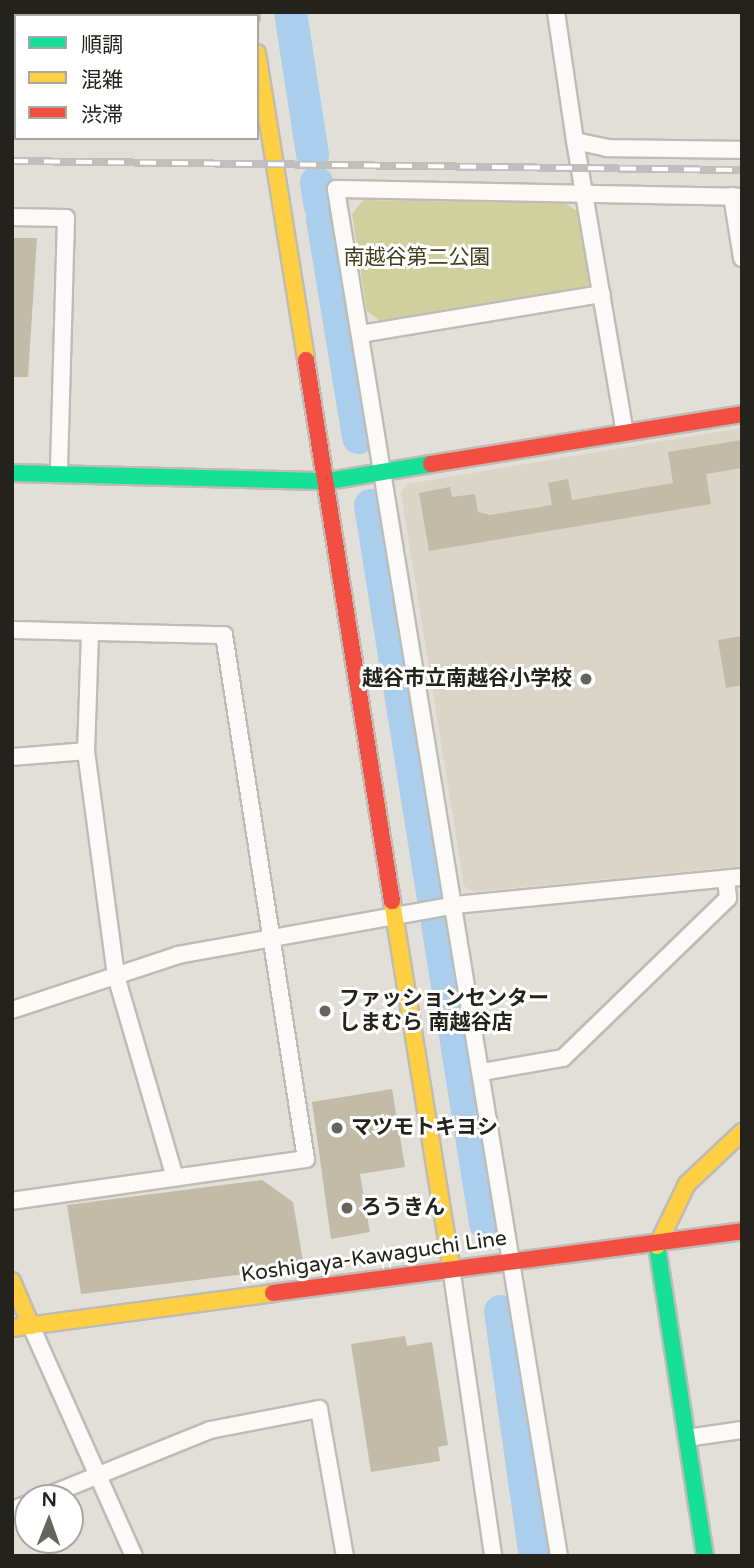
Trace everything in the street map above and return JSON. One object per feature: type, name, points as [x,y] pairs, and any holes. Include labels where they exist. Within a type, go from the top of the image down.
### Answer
[{"type":"street","points":[[556,12],[575,141],[625,432]]},
{"type":"street","points":[[259,77],[262,114],[328,481],[399,919],[493,1556]]},
{"type":"street","points":[[575,141],[607,148],[742,150]]},
{"type":"street","points":[[559,1556],[337,189],[737,197],[742,258]]},
{"type":"street","points":[[12,217],[66,218],[59,473]]},
{"type":"street","points":[[360,334],[602,294]]},
{"type":"street","points":[[12,473],[328,481],[742,414]]},
{"type":"street","points":[[12,630],[224,635],[274,940],[306,1159],[12,1201]]},
{"type":"street","points":[[90,633],[86,751],[116,976],[175,1178]]},
{"type":"street","points":[[12,757],[86,751]]},
{"type":"street","points":[[12,1010],[178,955],[399,919],[455,905],[734,878],[728,898],[563,1058],[482,1072]]},
{"type":"street","points":[[705,1556],[656,1240],[687,1184],[742,1132]]},
{"type":"street","name":"Koshigaya-Kawaguchi Line","points":[[12,1328],[450,1267],[742,1231]]},
{"type":"street","points":[[12,1281],[134,1556]]},
{"type":"street","points":[[77,1484],[210,1430],[319,1409],[345,1556]]},
{"type":"street","points":[[687,1438],[742,1430]]},
{"type":"shaded area","points":[[12,12],[228,12],[14,14],[12,100]]},
{"type":"shaded area","name":"越谷市立南越谷小学校","points":[[742,428],[742,866],[473,892],[464,886],[401,492],[407,484]]},
{"type":"green space","name":"南越谷第二公園","points":[[363,200],[565,203],[577,211],[591,282],[586,289],[380,321],[367,311],[352,214]]},
{"type":"building","points":[[12,238],[37,238],[28,377],[12,377]]},
{"type":"building","points":[[742,440],[742,468],[706,474],[711,504],[429,551],[419,493],[450,487],[452,497],[475,494],[478,512],[490,515],[552,505],[548,483],[568,479],[572,500],[673,483],[668,452]]},
{"type":"building","points":[[742,636],[742,685],[726,688],[718,640]]},
{"type":"building","points":[[392,1089],[405,1167],[360,1174],[370,1232],[331,1239],[312,1102]]},
{"type":"building","points":[[262,1180],[293,1202],[304,1267],[81,1294],[67,1205]]},
{"type":"building","points":[[405,1336],[407,1346],[432,1342],[448,1445],[438,1447],[440,1461],[371,1472],[351,1344]]},
{"type":"waterway","points":[[290,12],[312,154]]},
{"type":"waterway","points":[[316,182],[320,206]]},
{"type":"waterway","points":[[322,219],[358,437]]},
{"type":"waterway","points":[[370,505],[433,900]]},
{"type":"waterway","points":[[437,923],[485,1223]]},
{"type":"waterway","points":[[500,1311],[535,1556]]},
{"type":"railway","points":[[12,161],[742,170]]},
{"type":"traffic: fast","points":[[12,473],[328,481],[431,464]]},
{"type":"traffic: fast","points":[[657,1246],[705,1556]]},
{"type":"traffic: slow","points":[[259,66],[306,360]]},
{"type":"traffic: slow","points":[[392,901],[451,1267]]},
{"type":"traffic: slow","points":[[657,1246],[687,1184],[742,1132]]},
{"type":"traffic: slow","points":[[12,1281],[31,1326]]},
{"type":"traffic: slow","points":[[12,1328],[273,1293]]},
{"type":"traffic: jam","points":[[306,360],[392,901]]},
{"type":"traffic: jam","points":[[431,464],[742,414]]},
{"type":"traffic: jam","points":[[273,1293],[742,1231]]},
{"type":"place","name":"越谷市立南越谷小学校","points":[[586,679]]},
{"type":"place","name":"ファッションセンター しまむら 南越谷店","points":[[325,1011]]},
{"type":"place","name":"マツモトキヨシ","points":[[337,1128]]},
{"type":"place","name":"ろうきん","points":[[347,1208]]}]
